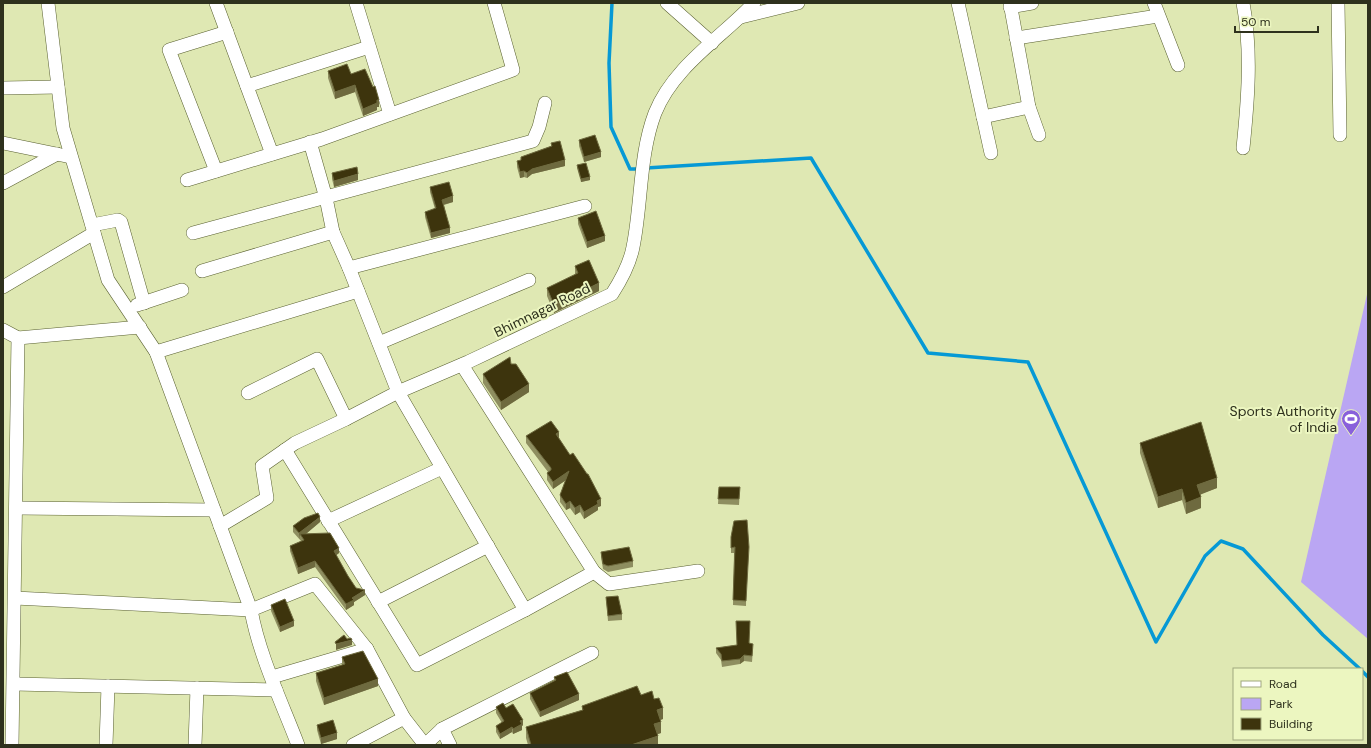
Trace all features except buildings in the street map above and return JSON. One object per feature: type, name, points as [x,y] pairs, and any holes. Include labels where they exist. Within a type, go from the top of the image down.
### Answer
[{"type":"street","points":[[48,3],[63,128],[108,280],[156,352],[251,610],[253,623],[276,690],[298,745]]},
{"type":"street","points":[[187,180],[310,142],[513,70],[494,3]]},
{"type":"street","points":[[667,3],[712,43]]},
{"type":"street","points":[[741,17],[798,3]]},
{"type":"street","points":[[958,3],[991,153]]},
{"type":"street","points":[[1032,3],[1010,5],[1029,107],[1039,135]]},
{"type":"street","points":[[1243,3],[1247,25],[1249,91],[1243,148]]},
{"type":"street","points":[[1338,3],[1340,134]]},
{"type":"street","points":[[221,4],[227,32],[272,154]]},
{"type":"street","points":[[358,4],[369,47],[390,114]]},
{"type":"street","name":"Bhimnagar Road","points":[[220,526],[267,498],[262,466],[295,443],[398,392],[462,365],[612,294],[621,280],[633,248],[647,145],[656,112],[677,75],[741,17],[751,4]]},
{"type":"street","points":[[1016,38],[1156,9],[1178,64]]},
{"type":"street","points":[[216,171],[169,50],[227,32]]},
{"type":"street","points":[[247,86],[369,47]]},
{"type":"street","points":[[3,88],[58,87]]},
{"type":"street","points":[[193,233],[533,141],[540,127],[544,103]]},
{"type":"street","points":[[983,117],[1029,107]]},
{"type":"street","points":[[310,142],[326,198],[332,232],[349,268],[398,392],[525,610]]},
{"type":"street","points":[[3,143],[71,157]]},
{"type":"street","points":[[3,184],[57,154]]},
{"type":"street","points":[[349,268],[585,206]]},
{"type":"street","points":[[3,287],[93,229],[118,220],[121,222],[144,303]]},
{"type":"street","points":[[202,271],[332,232]]},
{"type":"street","points":[[379,343],[529,280]]},
{"type":"street","points":[[127,308],[182,290]]},
{"type":"street","points":[[156,352],[358,291]]},
{"type":"street","points":[[3,330],[18,338],[140,327]]},
{"type":"street","points":[[12,745],[18,338]]},
{"type":"street","points":[[248,393],[317,358],[346,419]]},
{"type":"street","points":[[462,365],[594,572],[609,584],[614,584],[698,571]]},
{"type":"street","points":[[285,450],[417,666],[594,572]]},
{"type":"street","points":[[328,521],[442,468]]},
{"type":"street","points":[[16,508],[214,510]]},
{"type":"street","points":[[378,602],[488,546]]},
{"type":"street","points":[[15,598],[251,610],[316,584],[366,649],[404,718],[425,745],[442,728],[592,653]]},
{"type":"street","points":[[272,677],[366,649]]},
{"type":"street","points":[[14,684],[276,690]]},
{"type":"street","points":[[106,745],[108,686]]},
{"type":"street","points":[[195,745],[197,688]]},
{"type":"street","points":[[353,745],[404,718]]},
{"type":"street","points":[[442,728],[450,745]]},
{"type":"green space","name":"Sports Authority of India","points":[[1368,290],[1368,639],[1301,582]]},
{"type":"waterway","points":[[612,3],[609,63],[611,127],[630,169],[639,169]]},
{"type":"waterway","points":[[646,168],[811,158],[928,353],[1028,362],[1156,642],[1205,556],[1221,541],[1243,549],[1323,635],[1359,668]]},
{"type":"waterway","points":[[1363,672],[1368,677]]},
{"type":"place","name":"Sports Authority of India","points":[[1351,436]]}]
